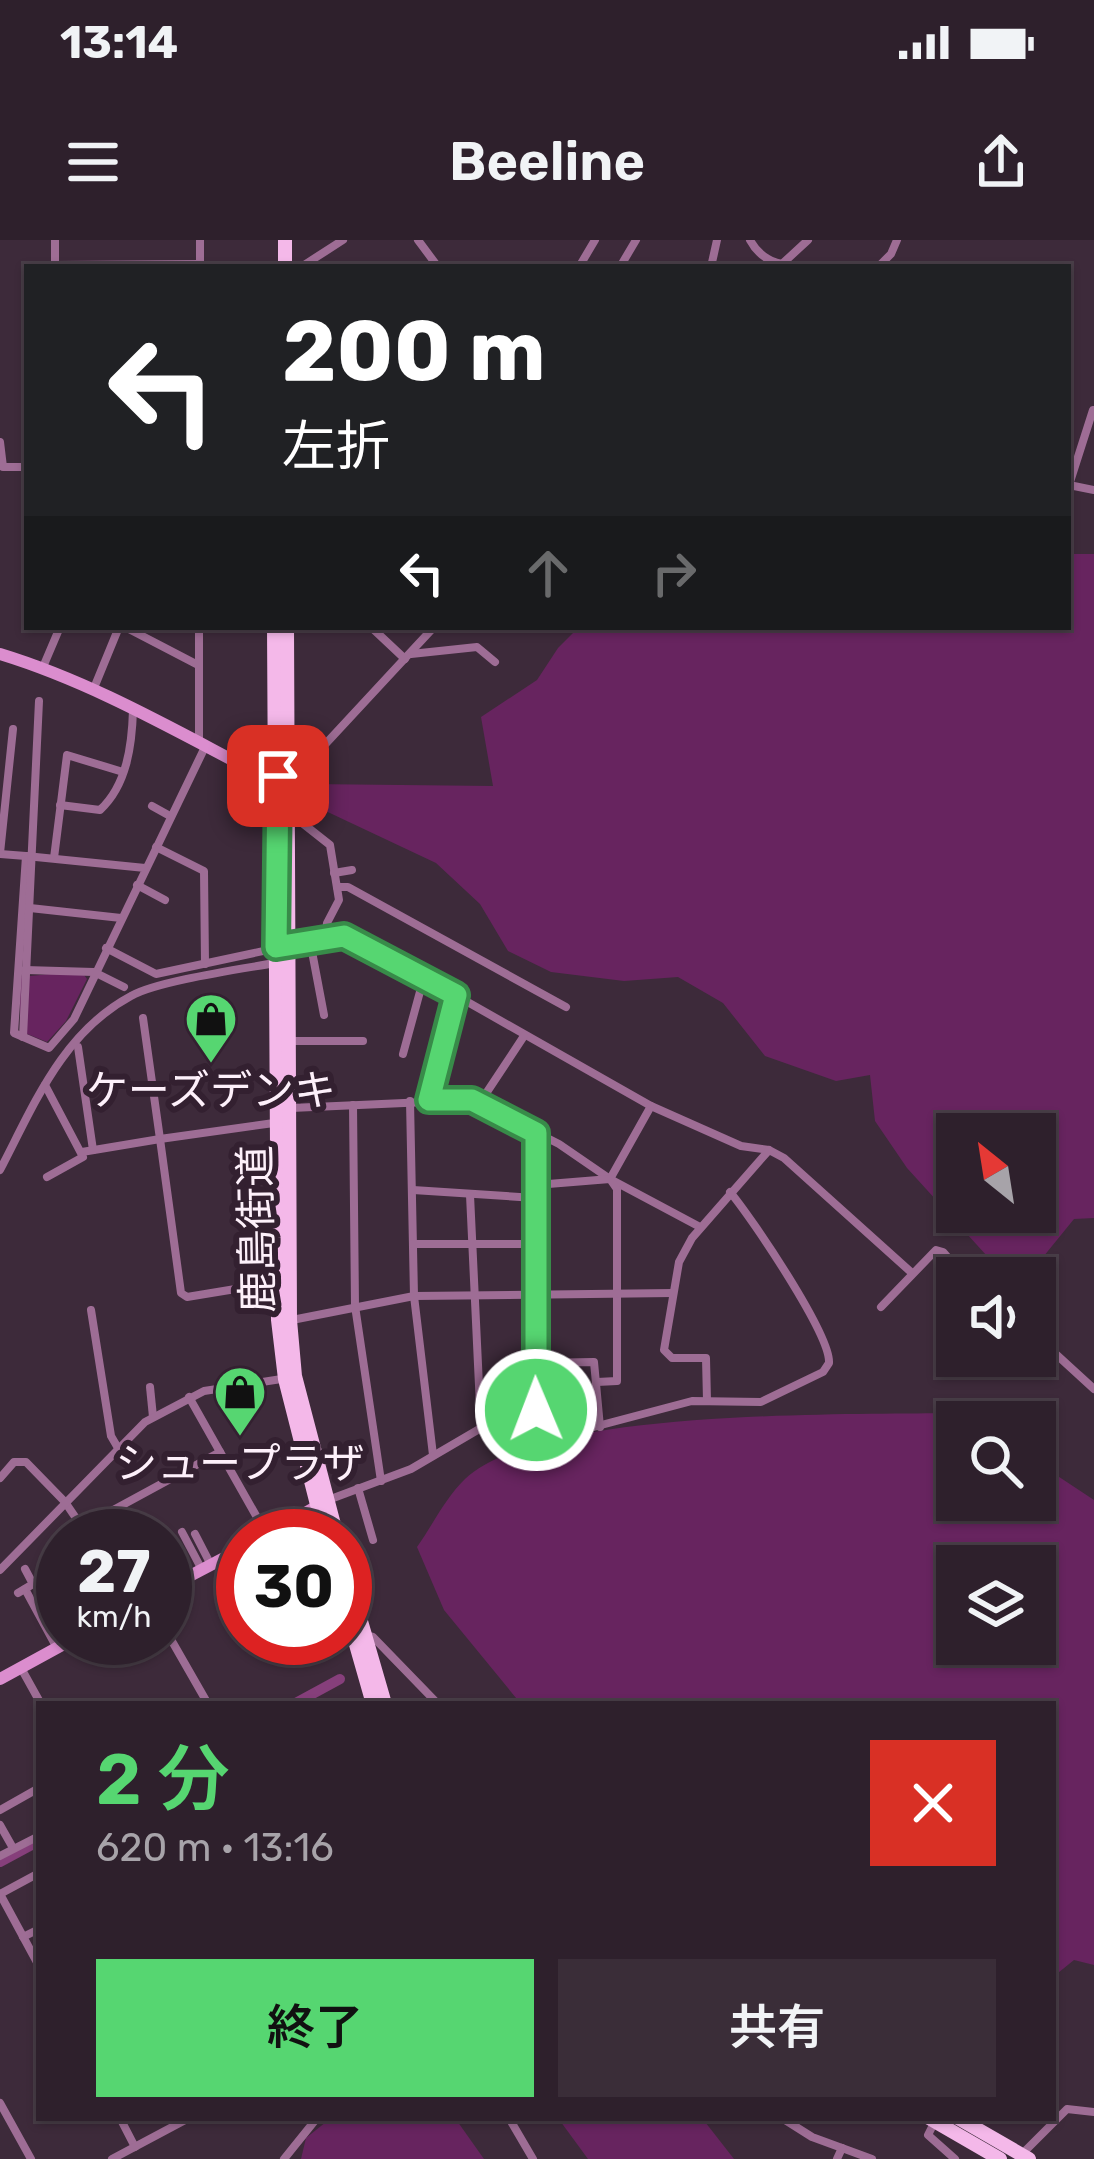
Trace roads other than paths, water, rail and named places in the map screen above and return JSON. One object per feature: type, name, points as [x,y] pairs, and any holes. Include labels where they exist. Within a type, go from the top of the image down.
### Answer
[{"type":"main road","points":[[274,630],[283,776],[284,1320],[290,1377],[322,1509]]},
{"type":"main road","name":"鹿島街道","points":[[284,1117],[287,1041],[280,952],[287,811],[283,776],[287,630]]},
{"type":"main road","points":[[321,1503],[324,1509]]},
{"type":"main road","points":[[372,1662],[384,1701]]},
{"type":"main road","points":[[362,1665],[372,1701]]},
{"type":"main road","points":[[934,2121],[1000,2159]]},
{"type":"main road","points":[[963,2121],[1026,2157]]},
{"type":"street","points":[[306,264],[343,240]]},
{"type":"street","points":[[418,240],[436,264]]},
{"type":"street","points":[[750,240],[762,256],[779,264]]},
{"type":"street","points":[[782,264],[808,240]]},
{"type":"street","points":[[421,264],[430,257]]},
{"type":"street","points":[[1071,476],[1093,410]]},
{"type":"street","points":[[0,442],[3,467],[24,467]]},
{"type":"street","points":[[43,667],[58,630]]},
{"type":"street","points":[[93,690],[121,630]]},
{"type":"street","points":[[128,630],[199,665]]},
{"type":"street","points":[[39,701],[14,1033],[49,1048],[74,1019],[202,745],[199,630]]},
{"type":"street","points":[[375,630],[408,657],[477,647],[495,662]]},
{"type":"street","points":[[0,653],[133,708],[261,775],[283,776],[306,765],[431,630]]},
{"type":"street","points":[[60,805],[100,810],[132,746],[133,708]]},
{"type":"street","points":[[13,729],[5,770],[0,854],[145,868]]},
{"type":"street","points":[[54,858],[67,755],[123,772]]},
{"type":"street","points":[[152,806],[170,817]]},
{"type":"street","points":[[287,811],[328,843],[339,900],[325,939]]},
{"type":"street","points":[[156,847],[204,871],[205,964]]},
{"type":"street","points":[[334,874],[352,870]]},
{"type":"street","points":[[137,885],[165,900]]},
{"type":"street","points":[[337,887],[348,887],[566,1007]]},
{"type":"street","points":[[26,908],[121,918]]},
{"type":"street","points":[[0,1171],[59,1059],[78,1036],[131,995],[310,941],[344,936],[424,976],[651,1106],[741,1146],[769,1150],[784,1158],[912,1273]]},
{"type":"street","points":[[310,941],[324,1015]]},
{"type":"street","points":[[106,948],[156,974],[280,952]]},
{"type":"street","points":[[22,970],[94,972],[124,987]]},
{"type":"street","points":[[403,1054],[424,976]]},
{"type":"street","points":[[429,1100],[456,995]]},
{"type":"street","points":[[143,1018],[181,1293],[187,1297],[272,1283]]},
{"type":"street","points":[[479,1103],[524,1036]]},
{"type":"street","points":[[287,1041],[363,1041]]},
{"type":"street","points":[[78,1047],[93,1150]]},
{"type":"street","points":[[45,1085],[82,1152],[82,1160],[47,1177]]},
{"type":"street","points":[[82,1152],[353,1105],[429,1100],[479,1103],[700,1227]]},
{"type":"street","points":[[410,1101],[414,1296],[433,1455]]},
{"type":"street","points":[[353,1105],[355,1306],[381,1481]]},
{"type":"street","points":[[610,1179],[651,1106]]},
{"type":"street","points":[[532,1422],[536,1410],[536,1133]]},
{"type":"street","points":[[707,1401],[706,1358],[671,1358],[664,1350],[680,1262],[700,1227],[769,1150]]},
{"type":"street","points":[[536,1185],[610,1179]]},
{"type":"street","points":[[597,1382],[617,1381],[617,1189],[610,1179]]},
{"type":"street","points":[[412,1190],[535,1198]]},
{"type":"street","points":[[311,1509],[381,1481],[481,1428],[532,1422],[550,1431],[571,1433],[692,1401],[761,1402],[823,1372],[829,1363],[826,1344],[730,1192]]},
{"type":"street","points":[[470,1196],[481,1428]]},
{"type":"street","points":[[413,1244],[534,1244]]},
{"type":"street","points":[[881,1307],[932,1251],[940,1250],[946,1257]]},
{"type":"street","points":[[284,1320],[414,1296],[673,1293]]},
{"type":"street","points":[[91,1310],[118,1448]]},
{"type":"street","points":[[1056,1354],[1094,1389]]},
{"type":"street","points":[[535,1363],[595,1362],[600,1427]]},
{"type":"street","points":[[0,1570],[153,1417],[204,1390],[290,1377]]},
{"type":"street","points":[[150,1387],[153,1417]]},
{"type":"street","points":[[189,1397],[251,1509]]},
{"type":"street","points":[[114,1509],[220,1452]]},
{"type":"street","points":[[0,1478],[14,1462],[26,1462],[70,1509]]},
{"type":"street","points":[[358,1488],[373,1540]]},
{"type":"street","points":[[195,1534],[207,1567]]},
{"type":"street","points":[[192,1546],[207,1567]]},
{"type":"street","points":[[192,1575],[216,1562]]},
{"type":"street","points":[[25,1568],[33,1584],[22,1591],[36,1614]]},
{"type":"street","points":[[372,1637],[435,1701]]},
{"type":"street","points":[[0,1679],[36,1660]]},
{"type":"street","points":[[186,1665],[206,1701]]},
{"type":"street","points":[[21,1668],[39,1701]]},
{"type":"street","points":[[0,1810],[36,1790]]},
{"type":"street","points":[[0,1825],[13,1848]]},
{"type":"street","points":[[0,1856],[36,1837]]},
{"type":"street","points":[[36,1875],[0,1894],[36,1961]]},
{"type":"street","points":[[23,1937],[36,1930]]},
{"type":"street","points":[[0,2103],[31,2159]]},
{"type":"street","points":[[1026,2157],[1067,2109],[1094,2112]]},
{"type":"street","points":[[122,2121],[135,2146]]},
{"type":"street","points":[[164,2121],[168,2129]]},
{"type":"street","points":[[112,2159],[183,2121]]},
{"type":"street","points":[[284,2159],[315,2121]]},
{"type":"street","points":[[511,2121],[533,2159]]},
{"type":"street","points":[[786,2121],[812,2138],[872,2159]]},
{"type":"street","points":[[932,2121],[928,2135],[955,2159]]},
{"type":"street","points":[[837,2159],[842,2148]]},
{"type":"waterway","points":[[300,1701],[340,1679]]},
{"type":"waterway","points":[[0,1862],[36,1843]]},
{"type":"place","name":"ケーズデンキ","points":[[211,1065]]},
{"type":"place","name":"シュープラザ","points":[[240,1438]]}]
